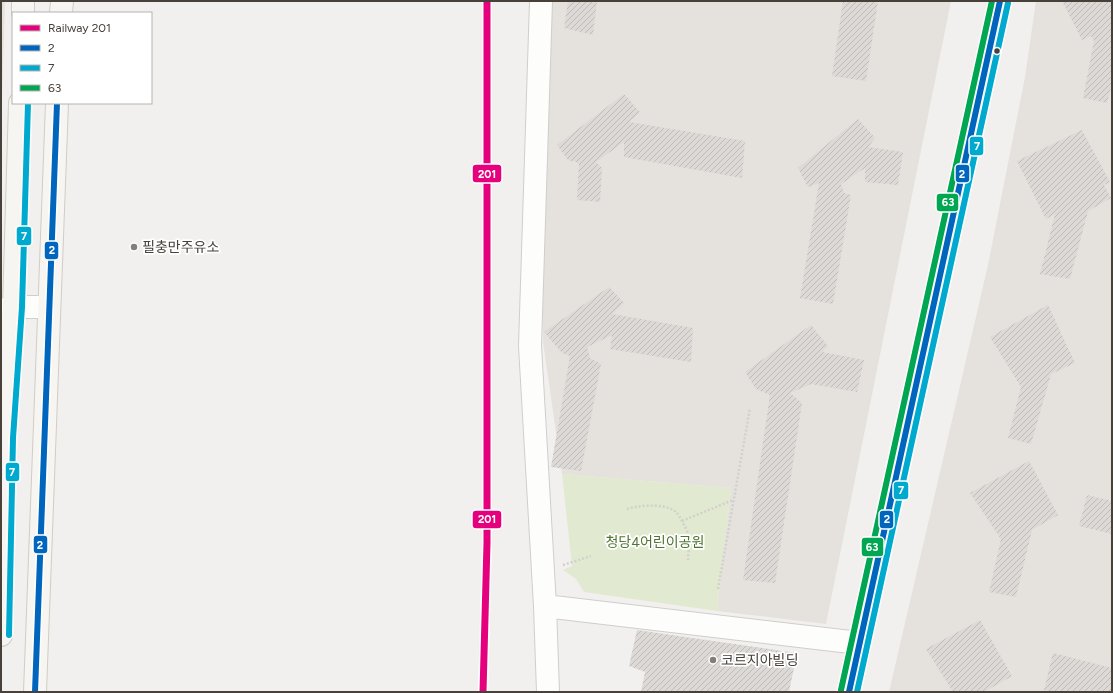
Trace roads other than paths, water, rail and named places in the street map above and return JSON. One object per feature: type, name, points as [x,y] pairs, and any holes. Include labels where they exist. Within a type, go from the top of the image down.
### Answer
[{"type":"main road","points":[[23,1],[23,12]]},
{"type":"main road","points":[[61,12],[62,1]]},
{"type":"main road","points":[[1,635],[6,438],[7,308],[20,104]]},
{"type":"main road","points":[[36,692],[57,104]]},
{"type":"street","points":[[541,1],[530,346],[545,606],[548,692]]},
{"type":"street","points":[[849,692],[1000,1]]},
{"type":"street","points":[[7,308],[49,307]]},
{"type":"street","points":[[545,606],[860,643]]},
{"type":"rail line","name":"201","points":[[483,692],[487,543],[487,1]]},
{"type":"place","name":"필충만주유소","points":[[134,247]]},
{"type":"place","name":"코르지아빌딩","points":[[713,660]]},
{"type":"park label","name":"청당4어린이공원","points":[[655,542]]}]
